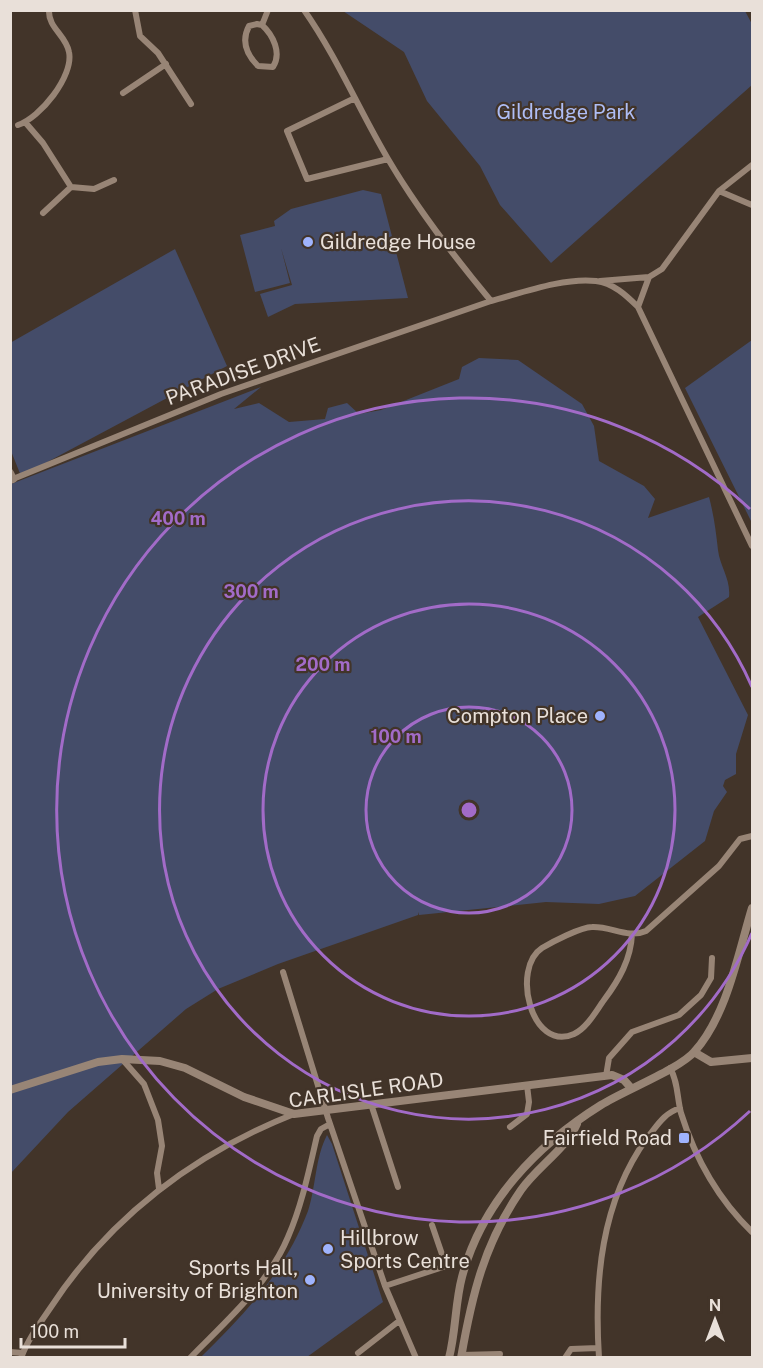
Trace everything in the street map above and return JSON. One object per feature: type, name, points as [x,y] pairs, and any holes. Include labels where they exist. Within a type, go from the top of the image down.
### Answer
[{"type":"street","points":[[49,10],[49,21],[69,50],[69,71],[63,83],[22,123],[43,142],[71,187]]},
{"type":"street","points":[[135,10],[140,36],[186,88],[191,104]]},
{"type":"street","points":[[262,25],[268,10]]},
{"type":"street","points":[[304,10],[388,159],[436,235],[491,301]]},
{"type":"street","points":[[262,25],[273,39],[277,53],[273,67],[258,66],[248,54],[246,33],[249,26],[262,25]]},
{"type":"street","points":[[123,93],[166,64]]},
{"type":"street","points":[[355,98],[287,131],[307,179],[388,159]]},
{"type":"street","points":[[638,307],[649,277],[662,269],[719,191],[753,165]]},
{"type":"street","points":[[43,213],[71,187],[94,189],[114,180]]},
{"type":"street","points":[[719,191],[753,205]]},
{"type":"street","name":"PARADISE DRIVE","points":[[11,477],[221,394],[491,301],[533,289],[649,277]]},
{"type":"street","points":[[596,281],[620,290],[638,307],[753,546]]},
{"type":"street","points":[[632,934],[632,949],[621,974],[585,1025],[577,1033],[567,1036],[550,1034],[540,1027],[534,1017],[528,990],[529,963],[536,954],[587,927],[599,927],[632,934],[650,927],[718,866],[740,839],[753,836]]},
{"type":"street","points":[[449,1358],[462,1277],[484,1220],[529,1161],[566,1129],[577,1124],[603,1104],[670,1068],[694,1052],[709,1034],[717,1017],[753,908]]},
{"type":"street","points":[[631,1088],[619,1077],[606,1076],[609,1058],[639,1027],[679,1015],[701,995],[711,978],[712,958]]},
{"type":"street","points":[[283,972],[330,1124],[385,1286],[416,1358]]},
{"type":"street","points":[[694,1052],[711,1062],[753,1058]]},
{"type":"street","points":[[122,1059],[144,1084],[158,1120],[162,1146],[157,1173],[159,1189]]},
{"type":"street","points":[[10,1090],[79,1066],[122,1059],[172,1063],[244,1097],[294,1114]]},
{"type":"street","points":[[670,1068],[688,1136],[710,1179],[729,1207],[753,1232]]},
{"type":"street","name":"CARLISLE ROAD","points":[[22,1355],[71,1276],[109,1234],[159,1189],[221,1146],[294,1114],[606,1076]]},
{"type":"street","points":[[510,1127],[527,1114],[529,1102],[527,1085]]},
{"type":"street","points":[[371,1104],[398,1187]]},
{"type":"street","points":[[599,1358],[598,1289],[603,1242],[611,1212],[626,1173],[643,1144],[662,1119],[680,1108]]},
{"type":"street","points":[[190,1358],[243,1304],[277,1258],[288,1239],[302,1200],[317,1136],[321,1129],[330,1124]]},
{"type":"street","points":[[500,1354],[461,1356],[478,1276],[494,1235],[521,1190],[544,1162],[572,1136],[577,1124]]},
{"type":"street","points":[[385,1286],[446,1266],[432,1225]]},
{"type":"street","points":[[358,1353],[399,1321]]},
{"type":"street","points":[[565,1358],[571,1349],[598,1348]]},
{"type":"street","points":[[10,1352],[22,1355]]},
{"type":"green space","name":"Gildredge Park","points":[[343,11],[745,11],[752,24],[752,85],[551,263],[500,205],[480,166],[427,101],[404,52]]},
{"type":"green space","points":[[363,190],[381,194],[408,298],[295,304],[268,317],[260,294],[292,285],[281,248],[290,283],[255,292],[240,235],[275,226],[274,221],[291,209]]},
{"type":"green space","points":[[175,249],[227,366],[21,476],[11,451],[10,343]]},
{"type":"green space","points":[[752,340],[752,523],[685,388]]},
{"type":"green space","points":[[479,358],[518,360],[582,404],[594,426],[599,461],[644,486],[655,499],[648,518],[709,497],[729,597],[698,617],[748,715],[736,754],[736,774],[725,780],[723,786],[727,792],[714,811],[705,841],[635,896],[599,904],[546,902],[419,915],[419,912],[418,915],[278,964],[218,989],[186,1009],[68,1112],[11,1173],[11,484],[261,387],[234,409],[259,403],[289,422],[325,419],[328,408],[347,403],[359,414],[381,410],[459,379],[462,367]]},
{"type":"green space","name":"Hillbrow Sports Centre","points":[[327,1135],[332,1144],[383,1302],[307,1357],[201,1357],[249,1307],[288,1254],[308,1211],[320,1153]]},
{"type":"place","name":"Gildredge House","points":[[308,242]]},
{"type":"place","name":"Compton Place","points":[[600,716]]},
{"type":"place","name":"Fairfield Road","points":[[684,1138]]},
{"type":"place","name":"Hillbrow Sports Centre","points":[[328,1249]]},
{"type":"place","name":"Sports Hall, University of Brighton","points":[[310,1280]]}]
